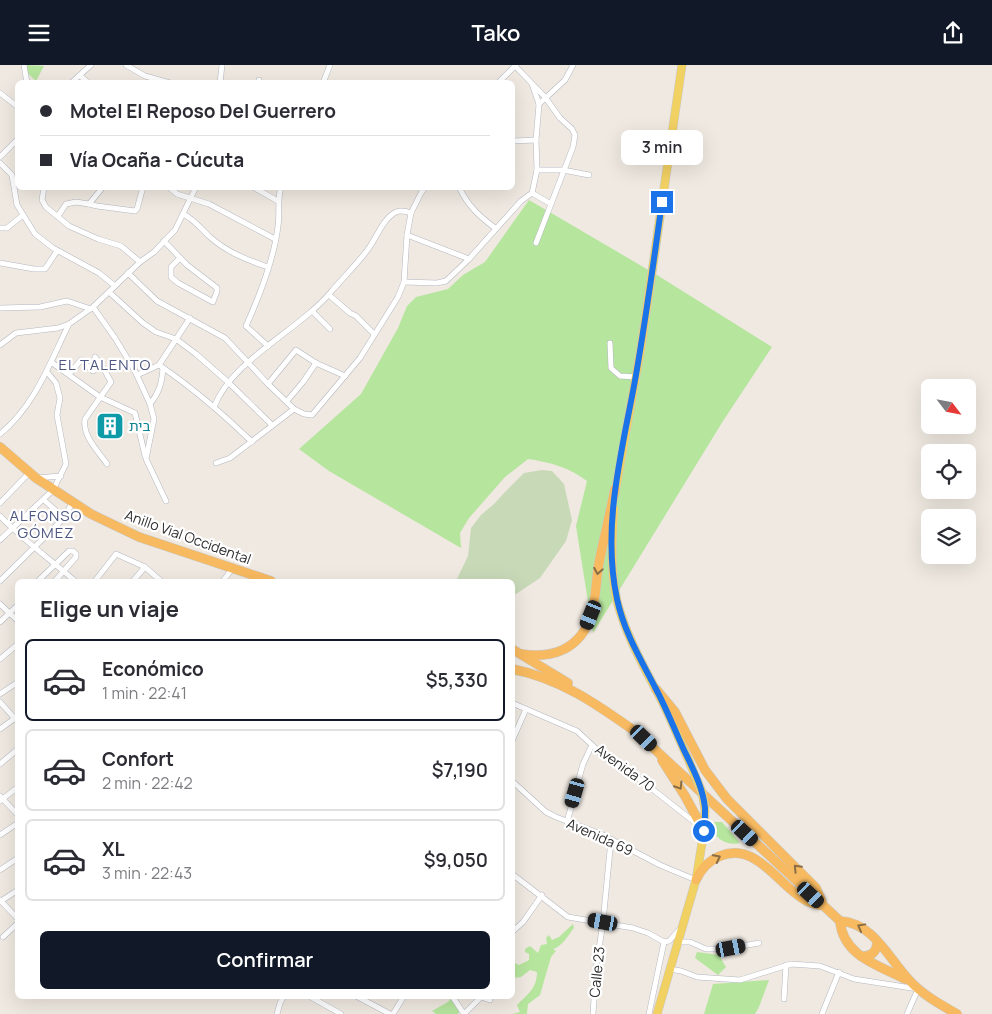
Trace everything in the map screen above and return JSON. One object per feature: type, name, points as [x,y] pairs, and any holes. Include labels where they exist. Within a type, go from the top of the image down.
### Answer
[{"type":"highway","name":"Anillo Vial Occidental","points":[[0,447],[53,490],[91,514],[139,537],[265,579]]},
{"type":"highway","points":[[521,654],[538,656],[550,655],[561,651],[575,641],[586,628],[591,615],[602,549],[615,489]]},
{"type":"highway","points":[[515,651],[570,684],[579,693]]},
{"type":"highway","points":[[515,670],[540,676],[579,693],[611,714],[652,746],[840,921],[845,941],[860,956],[910,982]]},
{"type":"highway","points":[[656,689],[675,712],[705,770],[715,785],[816,888],[825,907]]},
{"type":"highway","points":[[652,746],[682,790],[704,831]]},
{"type":"highway","points":[[696,880],[704,867],[716,857],[732,853],[747,854],[805,900],[825,907]]},
{"type":"highway","points":[[840,921],[855,923],[868,930],[910,982],[957,1014]]},
{"type":"highway","points":[[860,956],[865,957],[873,953],[878,942]]},
{"type":"main road","points":[[657,1014],[696,880],[704,831],[705,809],[702,792],[689,761],[656,689],[635,651],[617,601],[613,577],[611,543],[615,489],[636,377],[682,65]]},
{"type":"street","points":[[24,65],[26,80]]},
{"type":"street","points":[[75,80],[91,65]]},
{"type":"street","points":[[220,80],[222,65]]},
{"type":"street","points":[[324,80],[330,65]]},
{"type":"street","points":[[539,104],[564,80],[573,65]]},
{"type":"street","points":[[130,66],[145,76],[159,80]]},
{"type":"street","points":[[501,80],[516,66],[545,97],[575,135],[574,147],[563,170],[536,243]]},
{"type":"street","points":[[80,76],[85,80]]},
{"type":"street","points":[[404,281],[437,283],[446,281],[469,259],[521,201],[532,193],[537,170],[536,140],[539,104],[532,84]]},
{"type":"street","points":[[0,93],[15,105]]},
{"type":"street","points":[[515,141],[536,140]]},
{"type":"street","points":[[0,157],[15,142]]},
{"type":"street","points":[[0,163],[12,175],[17,205],[35,234],[57,251],[99,273],[115,286]]},
{"type":"street","points":[[537,170],[563,170],[589,175]]},
{"type":"street","points":[[44,190],[42,200],[46,207],[69,226],[85,234],[121,246],[140,262]]},
{"type":"street","points":[[88,204],[100,190]]},
{"type":"street","points":[[58,216],[66,204],[76,202],[98,207],[135,211],[138,209],[142,190]]},
{"type":"street","points":[[172,190],[177,194],[209,204],[275,239]]},
{"type":"street","points":[[0,345],[16,333],[58,328],[70,324],[92,308],[140,262],[154,252],[175,230],[194,190]]},
{"type":"street","points":[[258,190],[278,201]]},
{"type":"street","points":[[268,346],[246,325],[259,295],[278,227],[280,190]]},
{"type":"street","points":[[128,273],[157,301],[225,338],[248,364],[294,409],[304,415],[312,415],[330,391],[360,358],[398,297],[404,281],[407,235],[411,213],[423,190]]},
{"type":"street","points":[[460,190],[466,202],[478,215],[495,228]]},
{"type":"street","points":[[532,193],[551,204]]},
{"type":"street","points":[[214,407],[219,394],[228,382],[268,346],[313,312],[329,295],[367,251],[389,218],[397,212],[406,211],[411,213]]},
{"type":"street","points":[[183,214],[190,217],[210,237],[240,258],[268,267]]},
{"type":"street","points":[[0,228],[7,228],[23,215]]},
{"type":"street","points":[[407,235],[469,259]]},
{"type":"street","points":[[164,241],[180,258],[217,288],[213,302],[178,283],[171,277],[171,267],[180,258]]},
{"type":"street","points":[[0,263],[45,269],[57,251]]},
{"type":"street","points":[[109,292],[143,323],[156,332],[176,339],[228,382],[272,425]]},
{"type":"street","points":[[329,295],[356,316],[374,334]]},
{"type":"street","points":[[0,308],[40,307],[67,301],[92,308],[115,338],[137,375],[150,404],[154,419],[146,459]]},
{"type":"street","points":[[313,312],[330,329]]},
{"type":"street","points":[[150,404],[162,385],[161,367],[190,318]]},
{"type":"street","points":[[0,433],[23,411],[47,372],[70,324]]},
{"type":"street","points":[[610,343],[611,368],[620,376],[636,377]]},
{"type":"street","points":[[268,384],[296,350],[316,363],[345,376]]},
{"type":"street","points":[[95,357],[110,382],[85,419],[84,426],[86,434],[107,464]]},
{"type":"street","points":[[69,374],[81,360],[93,371],[101,365]]},
{"type":"street","points":[[51,362],[100,397],[134,413],[146,459],[166,501]]},
{"type":"street","points":[[287,401],[316,363]]},
{"type":"street","points":[[137,375],[161,367]]},
{"type":"street","points":[[161,367],[214,407],[252,442]]},
{"type":"street","points":[[0,540],[53,490],[66,464],[57,415],[60,398],[56,383],[47,372]]},
{"type":"street","points":[[216,463],[230,458],[294,409]]},
{"type":"street","points":[[0,503],[33,475],[61,476]]},
{"type":"street","points":[[44,500],[64,517]]},
{"type":"street","points":[[0,581],[64,517],[72,503]]},
{"type":"street","points":[[0,516],[73,579]]},
{"type":"street","points":[[40,579],[69,551],[73,551],[76,557],[57,579]]},
{"type":"street","points":[[97,579],[116,554],[145,567],[159,579]]},
{"type":"street","points":[[135,579],[145,567]]},
{"type":"street","points":[[224,579],[232,569]]},
{"type":"street","points":[[0,604],[15,618]]},
{"type":"street","points":[[0,622],[15,608]]},
{"type":"street","points":[[0,659],[15,646]]},
{"type":"street","points":[[0,694],[15,685]]},
{"type":"street","points":[[0,702],[15,717]]},
{"type":"street","name":"Avenida 70","points":[[515,704],[572,728],[607,759],[657,792],[704,831]]},
{"type":"street","points":[[515,734],[526,709]]},
{"type":"street","points":[[0,729],[15,720]]},
{"type":"street","points":[[566,822],[584,764],[592,745]]},
{"type":"street","points":[[0,764],[15,752]]},
{"type":"street","name":"Avenida 69","points":[[515,784],[546,811],[566,822],[593,831],[660,865],[696,880]]},
{"type":"street","points":[[15,789],[1,799],[15,812]]},
{"type":"street","points":[[0,835],[15,825]]},
{"type":"street","name":"Calle 23","points":[[593,1014],[596,969],[611,841]]},
{"type":"street","points":[[0,871],[15,860]]},
{"type":"street","points":[[515,876],[542,895],[568,917],[603,922],[648,933],[664,942],[669,941],[684,924]]},
{"type":"street","points":[[15,892],[0,900],[15,918]]},
{"type":"street","points":[[515,929],[523,922],[542,895]]},
{"type":"street","points":[[3,937],[15,924]]},
{"type":"street","points":[[649,1014],[664,942]]},
{"type":"street","points":[[678,942],[690,942],[706,949],[758,943]]},
{"type":"street","points":[[670,969],[697,977],[740,980],[791,964],[820,966],[854,979],[918,989],[907,1014]]},
{"type":"street","points":[[784,999],[786,965]]},
{"type":"street","points":[[822,1014],[839,972]]},
{"type":"street","points":[[277,1014],[282,999]]},
{"type":"street","points":[[314,999],[341,1014]]},
{"type":"street","points":[[362,999],[391,1014],[402,999]]},
{"type":"street","points":[[454,999],[464,1014],[479,999]]},
{"type":"green space","points":[[25,65],[44,66],[37,80],[26,72]]},
{"type":"green space","points":[[529,200],[657,275],[772,347],[723,421],[593,633],[576,526],[587,481],[580,476],[559,466],[528,459],[505,477],[469,518],[460,533],[461,548],[329,471],[299,449],[361,394],[398,328],[407,306],[416,297],[448,289],[463,275],[485,262]]},
{"type":"green space","points":[[542,470],[552,471],[564,484],[572,520],[566,541],[540,578],[515,595],[515,579],[457,579],[468,556],[471,528],[481,515],[524,473]]},
{"type":"green space","points":[[712,822],[722,822],[740,843],[731,844],[721,840],[711,831]]},
{"type":"green space","points":[[573,924],[574,928],[565,940],[553,949],[556,951],[551,957],[540,995],[528,1004],[527,1014],[512,1014],[520,1012],[517,1005],[534,987],[537,978],[537,972],[530,970],[521,977],[515,978],[515,963],[519,965],[529,960],[529,954],[525,952],[525,949],[530,946],[538,953],[541,945],[547,944],[546,938],[549,935],[552,940],[559,937]]},
{"type":"green space","points":[[697,952],[719,955],[726,967],[718,975],[695,958]]},
{"type":"green space","points":[[769,980],[755,1014],[704,1014],[713,984]]},
{"type":"green space","points":[[453,999],[460,1010],[458,1014],[436,1014],[432,1011]]},
{"type":"place","name":"בית","points":[[110,426]]},
{"type":"district","name":"EL TALENTO","points":[[105,365]]},
{"type":"district","name":"ALFONSO GÓMEZ","points":[[46,524]]},
{"type":"route","points":[[662,202],[641,348],[615,489],[611,543],[613,577],[617,601],[635,651],[656,689],[702,792],[705,809],[704,831]]}]
